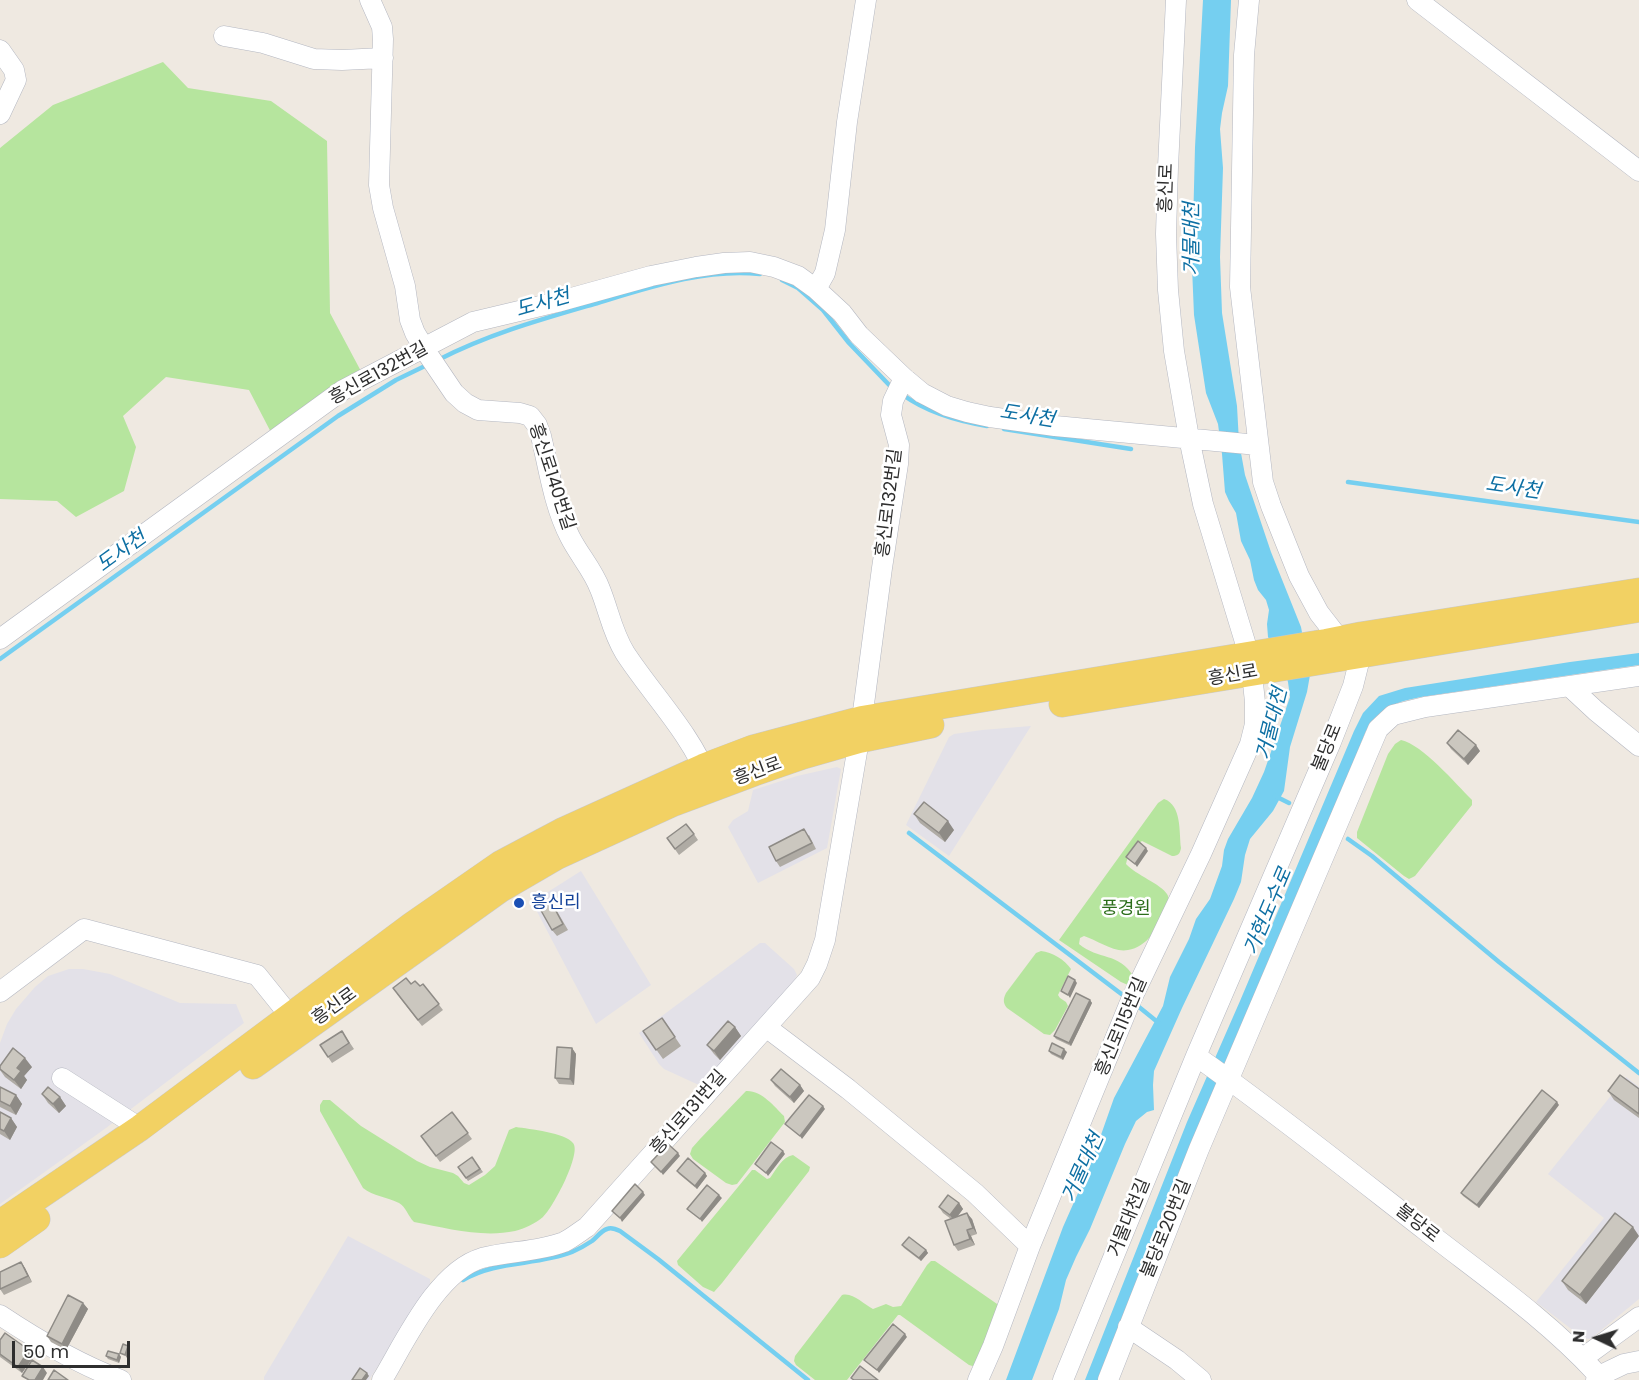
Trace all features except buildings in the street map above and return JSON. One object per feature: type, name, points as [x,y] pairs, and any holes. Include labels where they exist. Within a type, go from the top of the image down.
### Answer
[{"type":"main road","name":"흥신로","points":[[0,1245],[501,889],[556,857],[674,803],[753,748],[1254,663],[1639,591]]},
{"type":"main road","name":"흥신로","points":[[1343,646],[1639,609]]},
{"type":"main road","name":"흥신로","points":[[0,1223],[140,1128],[412,925],[500,864],[592,817],[708,778]]},
{"type":"street","name":"흥신로140번길","points":[[370,0],[382,27],[383,39],[379,185],[415,333],[454,393],[465,403],[478,410],[520,413],[530,416],[537,425],[561,515],[570,537],[601,589],[614,632],[629,658],[674,721],[708,778]]},
{"type":"street","points":[[816,289],[827,267],[835,230],[847,122],[866,0]]},
{"type":"street","name":"흥신로","points":[[1176,0],[1168,167],[1167,245],[1168,290],[1174,351],[1195,439],[1203,504],[1254,663]]},
{"type":"street","points":[[1249,0],[1244,76],[1240,287],[1254,444],[1271,506],[1299,576],[1319,613],[1343,646]]},
{"type":"street","points":[[1417,0],[1639,171]]},
{"type":"street","points":[[225,36],[263,43],[314,59],[383,58]]},
{"type":"street","points":[[0,50],[14,70],[16,80],[0,114]]},
{"type":"street","name":"흥신로132번길","points":[[0,639],[343,390],[382,369],[430,357],[472,322],[651,276],[724,263],[750,262],[774,267],[798,276],[816,289],[842,313],[899,388],[891,415],[899,445],[898,464],[860,729]]},
{"type":"street","points":[[899,388],[922,393],[947,406],[967,412],[1055,426],[1254,444]]},
{"type":"street","name":"불당로","points":[[1343,646],[1353,686],[1196,1056],[1526,1308],[1583,1358],[1598,1378],[1624,1364],[1639,1361]]},
{"type":"street","name":"흥신로115번길","points":[[978,1380],[1030,1246],[1131,1000],[1202,854],[1250,744],[1255,724],[1254,663]]},
{"type":"street","name":"불당로20번길","points":[[1108,1380],[1199,1149],[1378,729],[1393,716],[1412,710],[1639,676]]},
{"type":"street","points":[[1569,686],[1639,746]]},
{"type":"street","name":"흥신로131번길","points":[[391,1376],[429,1303],[451,1275],[481,1259],[566,1241],[587,1227],[810,978],[823,948],[860,729]]},
{"type":"street","points":[[0,992],[84,930],[257,975],[290,1016]]},
{"type":"street","points":[[766,1027],[848,1089],[975,1194],[1030,1246]]},
{"type":"street","name":"거물대천길","points":[[1063,1380],[1196,1056]]},
{"type":"street","points":[[62,1078],[140,1128]]},
{"type":"street","points":[[0,1315],[61,1353],[121,1380]]},
{"type":"street","points":[[1583,1358],[1639,1317]]},
{"type":"street","points":[[1128,1327],[1177,1360],[1201,1380]]},
{"type":"shaded area","points":[[1031,726],[949,856],[906,825],[949,737],[954,734],[982,730]]},
{"type":"shaded area","points":[[837,767],[841,769],[827,848],[758,883],[728,827],[733,820],[748,811],[753,790],[797,776]]},
{"type":"shaded area","points":[[581,871],[651,985],[596,1024],[532,902]]},
{"type":"shaded area","points":[[760,943],[765,943],[794,969],[797,975],[794,981],[701,1086],[664,1069],[639,1033]]},
{"type":"shaded area","points":[[69,969],[110,974],[180,1003],[236,1004],[244,1023],[106,1128],[0,1204],[0,1043],[16,1009],[35,987],[48,976]]},
{"type":"shaded area","points":[[1626,1077],[1639,1087],[1639,1299],[1589,1339],[1583,1338],[1536,1302],[1604,1218],[1548,1174]]},
{"type":"shaded area","points":[[348,1236],[430,1279],[430,1284],[369,1380],[264,1380],[264,1377]]},
{"type":"green space","points":[[163,62],[188,88],[271,101],[327,141],[330,313],[363,375],[276,442],[249,390],[166,377],[123,416],[136,447],[124,491],[76,517],[57,501],[0,499],[0,148],[53,105]]},
{"type":"green space","points":[[1401,740],[1410,743],[1429,757],[1472,800],[1472,805],[1415,876],[1409,879],[1357,838],[1357,832],[1388,754]]},
{"type":"green space","name":"풍경원","points":[[1164,799],[1170,802],[1177,813],[1181,848],[1179,853],[1172,856],[1142,841],[1132,851],[1126,864],[1167,894],[1168,903],[1159,924],[1146,941],[1128,950],[1111,948],[1084,936],[1080,938],[1079,944],[1086,949],[1115,960],[1128,969],[1134,977],[1128,985],[1059,940],[1158,803]]},
{"type":"green space","points":[[1041,951],[1058,957],[1071,969],[1058,995],[1068,1006],[1050,1035],[1044,1034],[1007,1008],[1004,1001],[1006,993],[1036,953]]},
{"type":"green space","points":[[746,1091],[752,1091],[767,1099],[784,1116],[785,1122],[737,1184],[732,1185],[693,1159],[690,1154],[692,1148]]},
{"type":"green space","points":[[323,1100],[330,1100],[361,1126],[417,1161],[453,1173],[469,1185],[495,1166],[509,1130],[516,1127],[547,1132],[569,1140],[575,1149],[574,1158],[548,1212],[522,1229],[502,1233],[477,1233],[414,1222],[399,1203],[363,1188],[320,1111]]},
{"type":"green space","points":[[793,1155],[810,1167],[809,1171],[714,1292],[703,1287],[678,1265],[677,1261],[752,1170],[767,1179],[770,1178],[782,1161]]},
{"type":"green space","points":[[931,1261],[935,1261],[1000,1306],[976,1367],[969,1365],[900,1315],[847,1380],[815,1380],[796,1365],[795,1356],[842,1295],[854,1297],[873,1309],[886,1304],[893,1307],[901,1306]]},
{"type":"water","name":"거물대천","points":[[1203,0],[1231,0],[1228,86],[1220,129],[1223,168],[1220,257],[1222,313],[1237,406],[1239,442],[1245,475],[1271,552],[1301,627],[1310,675],[1290,747],[1284,791],[1273,811],[1250,839],[1241,882],[1234,899],[1154,1071],[1154,1110],[1147,1112],[1136,1121],[1125,1144],[1066,1280],[1059,1309],[1032,1380],[1006,1380],[1063,1227],[1090,1166],[1114,1098],[1163,1006],[1170,977],[1196,919],[1210,899],[1222,866],[1228,839],[1264,772],[1290,697],[1288,682],[1279,657],[1268,637],[1269,610],[1266,600],[1254,580],[1250,560],[1241,541],[1236,513],[1225,492],[1218,424],[1206,393],[1194,315],[1192,267],[1195,147]]},
{"type":"water","points":[[1639,653],[1639,665],[1404,701],[1383,711],[1371,723],[1099,1380],[1085,1380],[1187,1122],[1363,713],[1379,696],[1405,688]]},
{"type":"waterway","name":"도사천","points":[[438,360],[514,328],[655,286],[718,274],[760,274]]},
{"type":"waterway","name":"도사천","points":[[782,280],[798,288],[823,310],[849,343],[893,389]]},
{"type":"waterway","name":"도사천","points":[[0,659],[338,416],[396,380],[427,365]]},
{"type":"waterway","name":"도사천","points":[[903,395],[922,407],[943,415],[987,426]]},
{"type":"waterway","name":"도사천","points":[[1004,429],[1131,449]]},
{"type":"waterway","name":"도사천","points":[[1348,482],[1639,522]]},
{"type":"waterway","points":[[1275,796],[1289,803]]},
{"type":"waterway","points":[[909,833],[1124,996]]},
{"type":"waterway","points":[[1348,839],[1639,1073]]},
{"type":"waterway","points":[[1139,1007],[1160,1024]]},
{"type":"waterway","points":[[463,1280],[489,1269],[572,1252],[592,1241],[605,1230],[615,1229],[658,1259],[808,1380]]},
{"type":"place","name":"흥신리","points":[[519,903]]},
{"type":"water label","name":"가현도수로","points":[[1269,912]]}]
